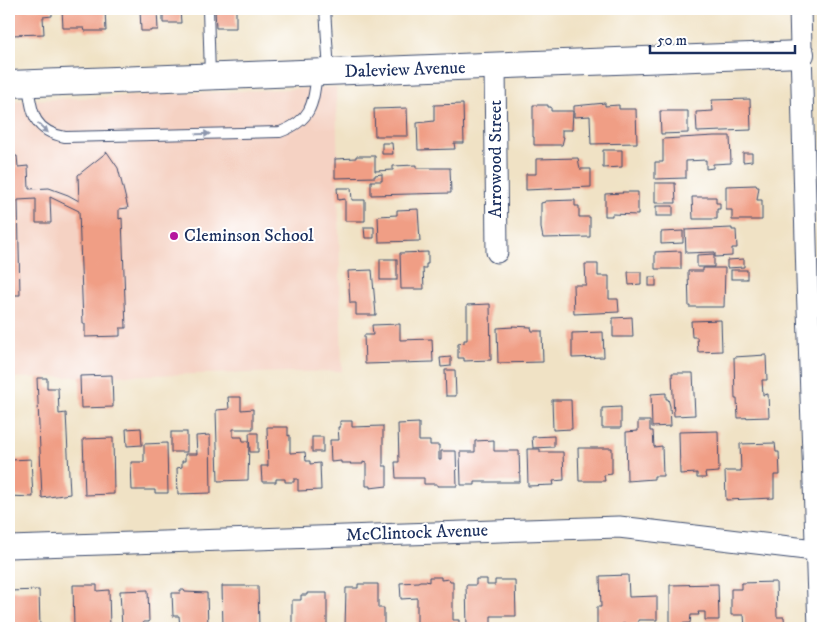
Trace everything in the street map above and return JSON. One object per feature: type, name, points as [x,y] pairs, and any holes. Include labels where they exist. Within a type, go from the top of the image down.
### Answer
[{"type":"street","points":[[800,9],[815,280],[820,551],[819,628]]},
{"type":"street","name":"Daleview Avenue","points":[[14,82],[496,67],[801,54]]},
{"type":"street","name":"Arrowood Street","points":[[496,67],[497,252]]},
{"type":"street","name":"McClintock Avenue","points":[[9,546],[619,527],[820,551]]},
{"type":"lane","points":[[208,9],[210,77]]},
{"type":"lane","points":[[14,82],[40,126],[51,135],[65,137],[280,132],[294,127],[309,111],[314,98],[323,73],[325,9]]},
{"type":"shaded area","name":"Cleminson School","points":[[336,87],[342,371],[9,378],[9,101]]},
{"type":"building","points":[[12,9],[52,9],[52,16],[43,17],[44,34],[11,35],[10,14],[12,14]]},
{"type":"building","points":[[62,9],[105,9],[106,31],[63,28]]},
{"type":"building","points":[[140,9],[157,9],[158,30],[141,31]]},
{"type":"building","points":[[175,9],[180,9],[181,23],[163,23],[163,11],[175,11]]},
{"type":"building","points":[[215,9],[236,9],[236,28],[216,28]]},
{"type":"building","points":[[328,9],[368,9],[368,10],[328,12]]},
{"type":"building","points":[[376,9],[390,9],[390,13],[377,14]]},
{"type":"building","points":[[750,99],[751,130],[697,132],[696,112],[713,111],[712,100]]},
{"type":"building","points":[[605,103],[605,106],[619,105],[619,109],[636,109],[637,143],[591,144],[590,116],[574,117],[574,106]]},
{"type":"building","points":[[463,104],[464,143],[454,143],[455,149],[418,150],[417,123],[434,121],[434,105]]},
{"type":"building","points":[[533,105],[548,105],[548,107],[551,107],[551,111],[573,111],[572,130],[562,130],[562,137],[564,137],[562,145],[534,145]]},
{"type":"building","points":[[407,108],[408,136],[375,136],[374,109]]},
{"type":"building","points":[[660,111],[688,111],[688,133],[661,134]]},
{"type":"building","points":[[730,136],[731,163],[713,164],[713,168],[706,169],[706,160],[686,161],[686,178],[655,179],[655,162],[663,162],[663,139]]},
{"type":"building","points":[[382,143],[392,143],[393,154],[382,154]]},
{"type":"building","points":[[603,150],[622,150],[622,167],[603,168]]},
{"type":"building","points":[[107,152],[118,168],[128,208],[119,209],[119,219],[122,218],[126,328],[120,328],[120,336],[85,337],[79,211],[50,197],[51,223],[36,223],[36,199],[18,200],[20,295],[9,295],[9,156],[17,156],[18,167],[28,166],[29,189],[49,188],[79,201],[78,175]]},
{"type":"building","points":[[743,153],[752,153],[752,161],[743,162]]},
{"type":"building","points":[[356,156],[375,156],[375,171],[393,170],[393,166],[416,165],[416,168],[450,168],[451,193],[371,195],[371,181],[382,181],[382,174],[375,175],[375,177],[335,178],[335,159],[356,158]]},
{"type":"building","points":[[578,158],[580,169],[591,169],[591,187],[526,190],[526,174],[536,174],[536,159]]},
{"type":"building","points":[[655,183],[675,183],[676,203],[655,203]]},
{"type":"building","points":[[756,185],[759,187],[757,200],[762,200],[762,220],[732,220],[732,210],[726,210],[726,186]]},
{"type":"building","points":[[337,188],[351,188],[352,200],[365,200],[365,221],[345,221],[345,199],[338,200]]},
{"type":"building","points":[[638,192],[638,215],[612,214],[612,216],[605,216],[605,194]]},
{"type":"building","points":[[692,197],[716,197],[716,203],[720,203],[720,209],[717,209],[717,219],[693,219]]},
{"type":"building","points":[[575,200],[575,206],[579,206],[579,217],[590,217],[590,237],[543,238],[541,203],[545,201]]},
{"type":"building","points":[[656,206],[673,206],[673,216],[656,216]]},
{"type":"building","points":[[418,209],[420,241],[379,242],[378,216],[397,215],[397,210]]},
{"type":"building","points":[[364,227],[374,227],[374,238],[365,238]]},
{"type":"building","points":[[732,228],[732,230],[736,230],[737,248],[732,248],[732,256],[715,257],[715,252],[686,253],[685,230]]},
{"type":"building","points":[[683,231],[683,243],[661,244],[661,232]]},
{"type":"building","points":[[681,251],[681,269],[655,269],[655,252]]},
{"type":"building","points":[[428,252],[428,264],[426,264],[426,268],[423,268],[424,289],[401,289],[400,253]]},
{"type":"building","points":[[714,254],[714,267],[697,267],[697,255]]},
{"type":"building","points":[[380,259],[397,259],[397,280],[380,280]]},
{"type":"building","points":[[744,259],[744,267],[727,268],[727,260]]},
{"type":"building","points":[[585,264],[598,264],[598,276],[609,276],[609,299],[618,299],[619,312],[574,314],[573,285],[586,285]]},
{"type":"building","points":[[703,268],[725,268],[724,307],[689,307],[688,271],[703,271]]},
{"type":"building","points":[[372,270],[376,315],[356,315],[356,303],[350,303],[348,271]]},
{"type":"building","points":[[731,270],[747,270],[747,279],[731,279]]},
{"type":"building","points":[[628,272],[641,272],[641,284],[629,285]]},
{"type":"building","points":[[649,277],[656,277],[656,286],[649,286]]},
{"type":"building","points":[[490,304],[491,360],[464,361],[464,358],[458,358],[458,344],[464,343],[464,340],[467,340],[467,305]]},
{"type":"building","points":[[632,317],[633,337],[613,337],[613,318]]},
{"type":"building","points":[[721,320],[722,351],[698,352],[697,337],[692,337],[691,321]]},
{"type":"building","points":[[400,324],[400,340],[432,339],[433,362],[365,364],[364,335],[373,335],[372,325]]},
{"type":"building","points":[[512,326],[531,327],[532,331],[542,331],[543,362],[498,363],[497,328]]},
{"type":"building","points":[[603,332],[604,357],[572,358],[572,333]]},
{"type":"building","points":[[766,355],[767,380],[762,380],[763,395],[768,394],[769,417],[738,418],[737,399],[735,399],[734,357]]},
{"type":"building","points":[[451,357],[451,366],[441,367],[440,358]]},
{"type":"building","points":[[445,370],[455,370],[456,396],[446,396]]},
{"type":"building","points":[[672,373],[693,373],[695,415],[674,416]]},
{"type":"building","points":[[112,375],[113,407],[81,408],[80,376]]},
{"type":"building","points":[[37,378],[47,378],[47,388],[58,388],[59,414],[66,413],[70,494],[42,498]]},
{"type":"building","points":[[666,393],[666,399],[668,399],[670,406],[671,426],[652,427],[651,394]]},
{"type":"building","points":[[228,397],[241,397],[241,410],[253,409],[253,429],[233,429],[233,437],[242,437],[243,441],[249,441],[248,480],[218,481],[216,410],[229,409]]},
{"type":"building","points":[[552,400],[571,400],[572,429],[553,430]]},
{"type":"building","points":[[621,407],[621,428],[602,428],[602,408]]},
{"type":"building","points":[[340,421],[352,421],[352,427],[383,426],[383,466],[387,466],[387,486],[370,488],[370,486],[366,486],[366,463],[331,462],[330,440],[339,440],[338,427],[340,427]]},
{"type":"building","points":[[638,421],[650,421],[650,431],[653,431],[654,447],[662,446],[663,476],[654,476],[654,479],[627,481],[626,432],[638,431]]},
{"type":"building","points":[[419,423],[419,441],[430,441],[430,445],[439,445],[439,460],[441,460],[441,451],[456,451],[457,486],[424,484],[424,478],[396,478],[395,462],[399,462],[398,424]]},
{"type":"building","points":[[9,426],[11,460],[31,459],[33,497],[9,496]]},
{"type":"building","points":[[267,427],[288,427],[290,453],[305,452],[306,461],[310,461],[310,464],[320,463],[321,490],[298,491],[298,479],[294,479],[294,482],[276,479],[276,482],[262,482],[261,466],[268,466]]},
{"type":"building","points":[[141,428],[142,445],[127,446],[126,429]]},
{"type":"building","points":[[718,431],[719,472],[705,473],[706,478],[697,478],[697,473],[680,474],[679,432]]},
{"type":"building","points":[[171,432],[187,432],[187,452],[171,452]]},
{"type":"building","points":[[249,433],[258,433],[258,452],[250,452]]},
{"type":"building","points":[[210,435],[211,493],[178,494],[177,468],[182,467],[182,461],[185,461],[185,454],[197,454],[196,436]]},
{"type":"building","points":[[554,436],[554,447],[533,448],[532,437]]},
{"type":"building","points":[[312,437],[323,437],[323,452],[312,452]]},
{"type":"building","points":[[113,438],[114,494],[85,495],[83,439]]},
{"type":"building","points":[[494,440],[494,451],[519,451],[520,482],[475,482],[475,485],[461,485],[460,452],[475,452],[475,441]]},
{"type":"building","points":[[167,443],[168,493],[155,493],[155,490],[132,490],[131,462],[144,462],[144,444]]},
{"type":"building","points":[[775,443],[776,452],[779,452],[780,475],[774,475],[774,498],[726,500],[725,471],[741,471],[740,444]]},
{"type":"building","points":[[578,448],[612,448],[612,474],[604,475],[605,481],[579,481]]},
{"type":"building","points":[[527,449],[540,449],[540,452],[563,452],[564,480],[553,481],[554,485],[528,486]]},
{"type":"building","points":[[628,575],[629,597],[657,596],[657,620],[638,620],[638,624],[622,624],[622,628],[597,628],[597,607],[601,607],[600,576]]},
{"type":"building","points":[[429,577],[441,577],[441,580],[449,579],[453,581],[453,620],[459,620],[459,628],[417,628],[417,598],[401,599],[400,583],[429,582]]},
{"type":"building","points":[[476,579],[487,579],[487,585],[495,585],[495,580],[515,580],[516,616],[491,616],[491,627],[467,627],[466,585],[476,585]]},
{"type":"building","points":[[776,582],[777,617],[784,617],[785,628],[745,628],[744,615],[731,615],[731,589],[741,589],[741,583]]},
{"type":"building","points":[[358,584],[378,584],[378,608],[384,608],[384,628],[345,628],[346,588],[358,588]]},
{"type":"building","points":[[718,584],[719,620],[705,620],[705,612],[698,612],[699,615],[691,615],[690,623],[670,624],[670,585]]},
{"type":"building","points":[[73,585],[97,585],[97,591],[109,590],[110,628],[74,628]]},
{"type":"building","points":[[222,586],[258,586],[259,628],[223,628]]},
{"type":"building","points":[[39,590],[40,628],[9,628],[9,591]]},
{"type":"building","points":[[148,590],[149,622],[143,622],[143,628],[122,628],[120,591]]},
{"type":"building","points":[[180,590],[207,593],[208,628],[180,628],[179,616],[173,616],[172,593],[180,593]]},
{"type":"building","points":[[307,593],[327,593],[327,628],[292,628],[292,600],[301,600],[301,595],[307,595]]},
{"type":"building","points":[[559,625],[568,625],[568,628],[559,628]]},
{"type":"place","name":"Cleminson School","points":[[174,236]]}]
